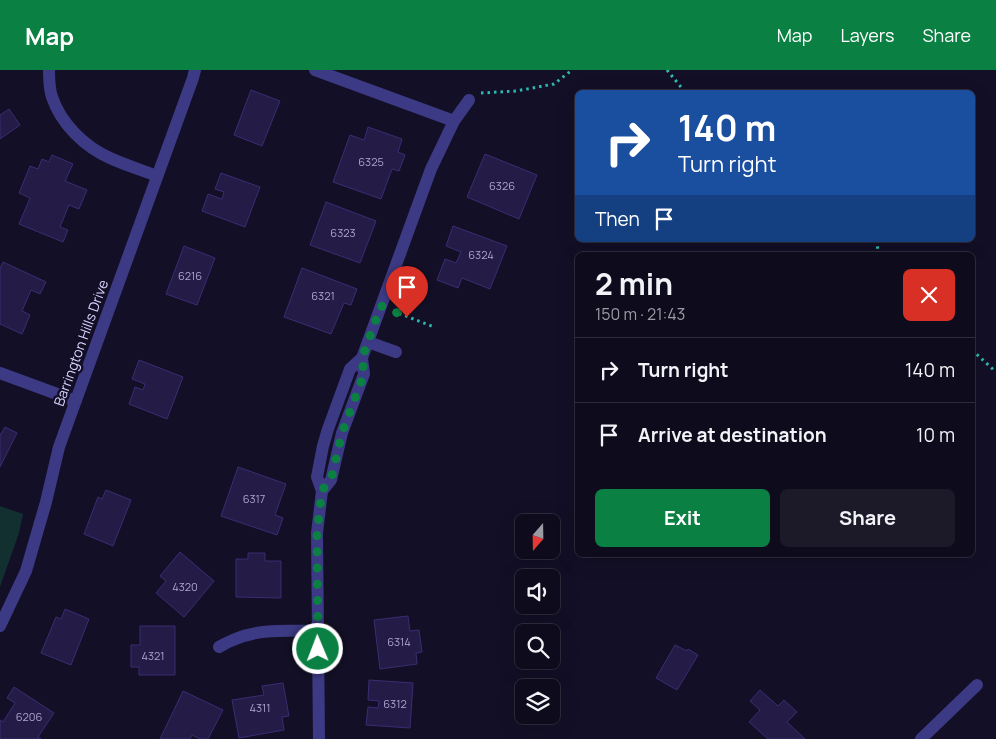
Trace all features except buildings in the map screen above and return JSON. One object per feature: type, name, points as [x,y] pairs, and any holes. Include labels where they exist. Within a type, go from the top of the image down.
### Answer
[{"type":"street","points":[[49,70],[52,97],[58,111],[66,124],[77,135],[89,146],[110,158],[158,176]]},
{"type":"street","name":"Barrington Hills Drive","points":[[0,626],[26,571],[46,502],[59,447],[195,70]]},
{"type":"street","points":[[315,70],[339,74],[454,121]]},
{"type":"street","points":[[319,739],[317,533],[322,490],[317,477],[326,438],[350,368],[362,358],[431,169],[454,121],[475,97]]},
{"type":"street","points":[[368,342],[396,352]]},
{"type":"street","points":[[0,373],[76,401]]},
{"type":"street","points":[[219,647],[234,639],[252,634],[274,631],[318,631]]},
{"type":"street","points":[[921,739],[977,685]]},
{"type":"path","points":[[475,97],[554,84],[572,70]]},
{"type":"path","points":[[667,70],[683,90]]},
{"type":"path","points":[[381,306],[434,327]]},
{"type":"path","points":[[975,353],[996,372]]},
{"type":"green space","points":[[0,506],[23,514],[19,533],[0,587]]},
{"type":"route","points":[[318,649],[317,533],[322,490],[331,480],[342,433],[364,374],[362,358],[381,306],[407,317]]}]
